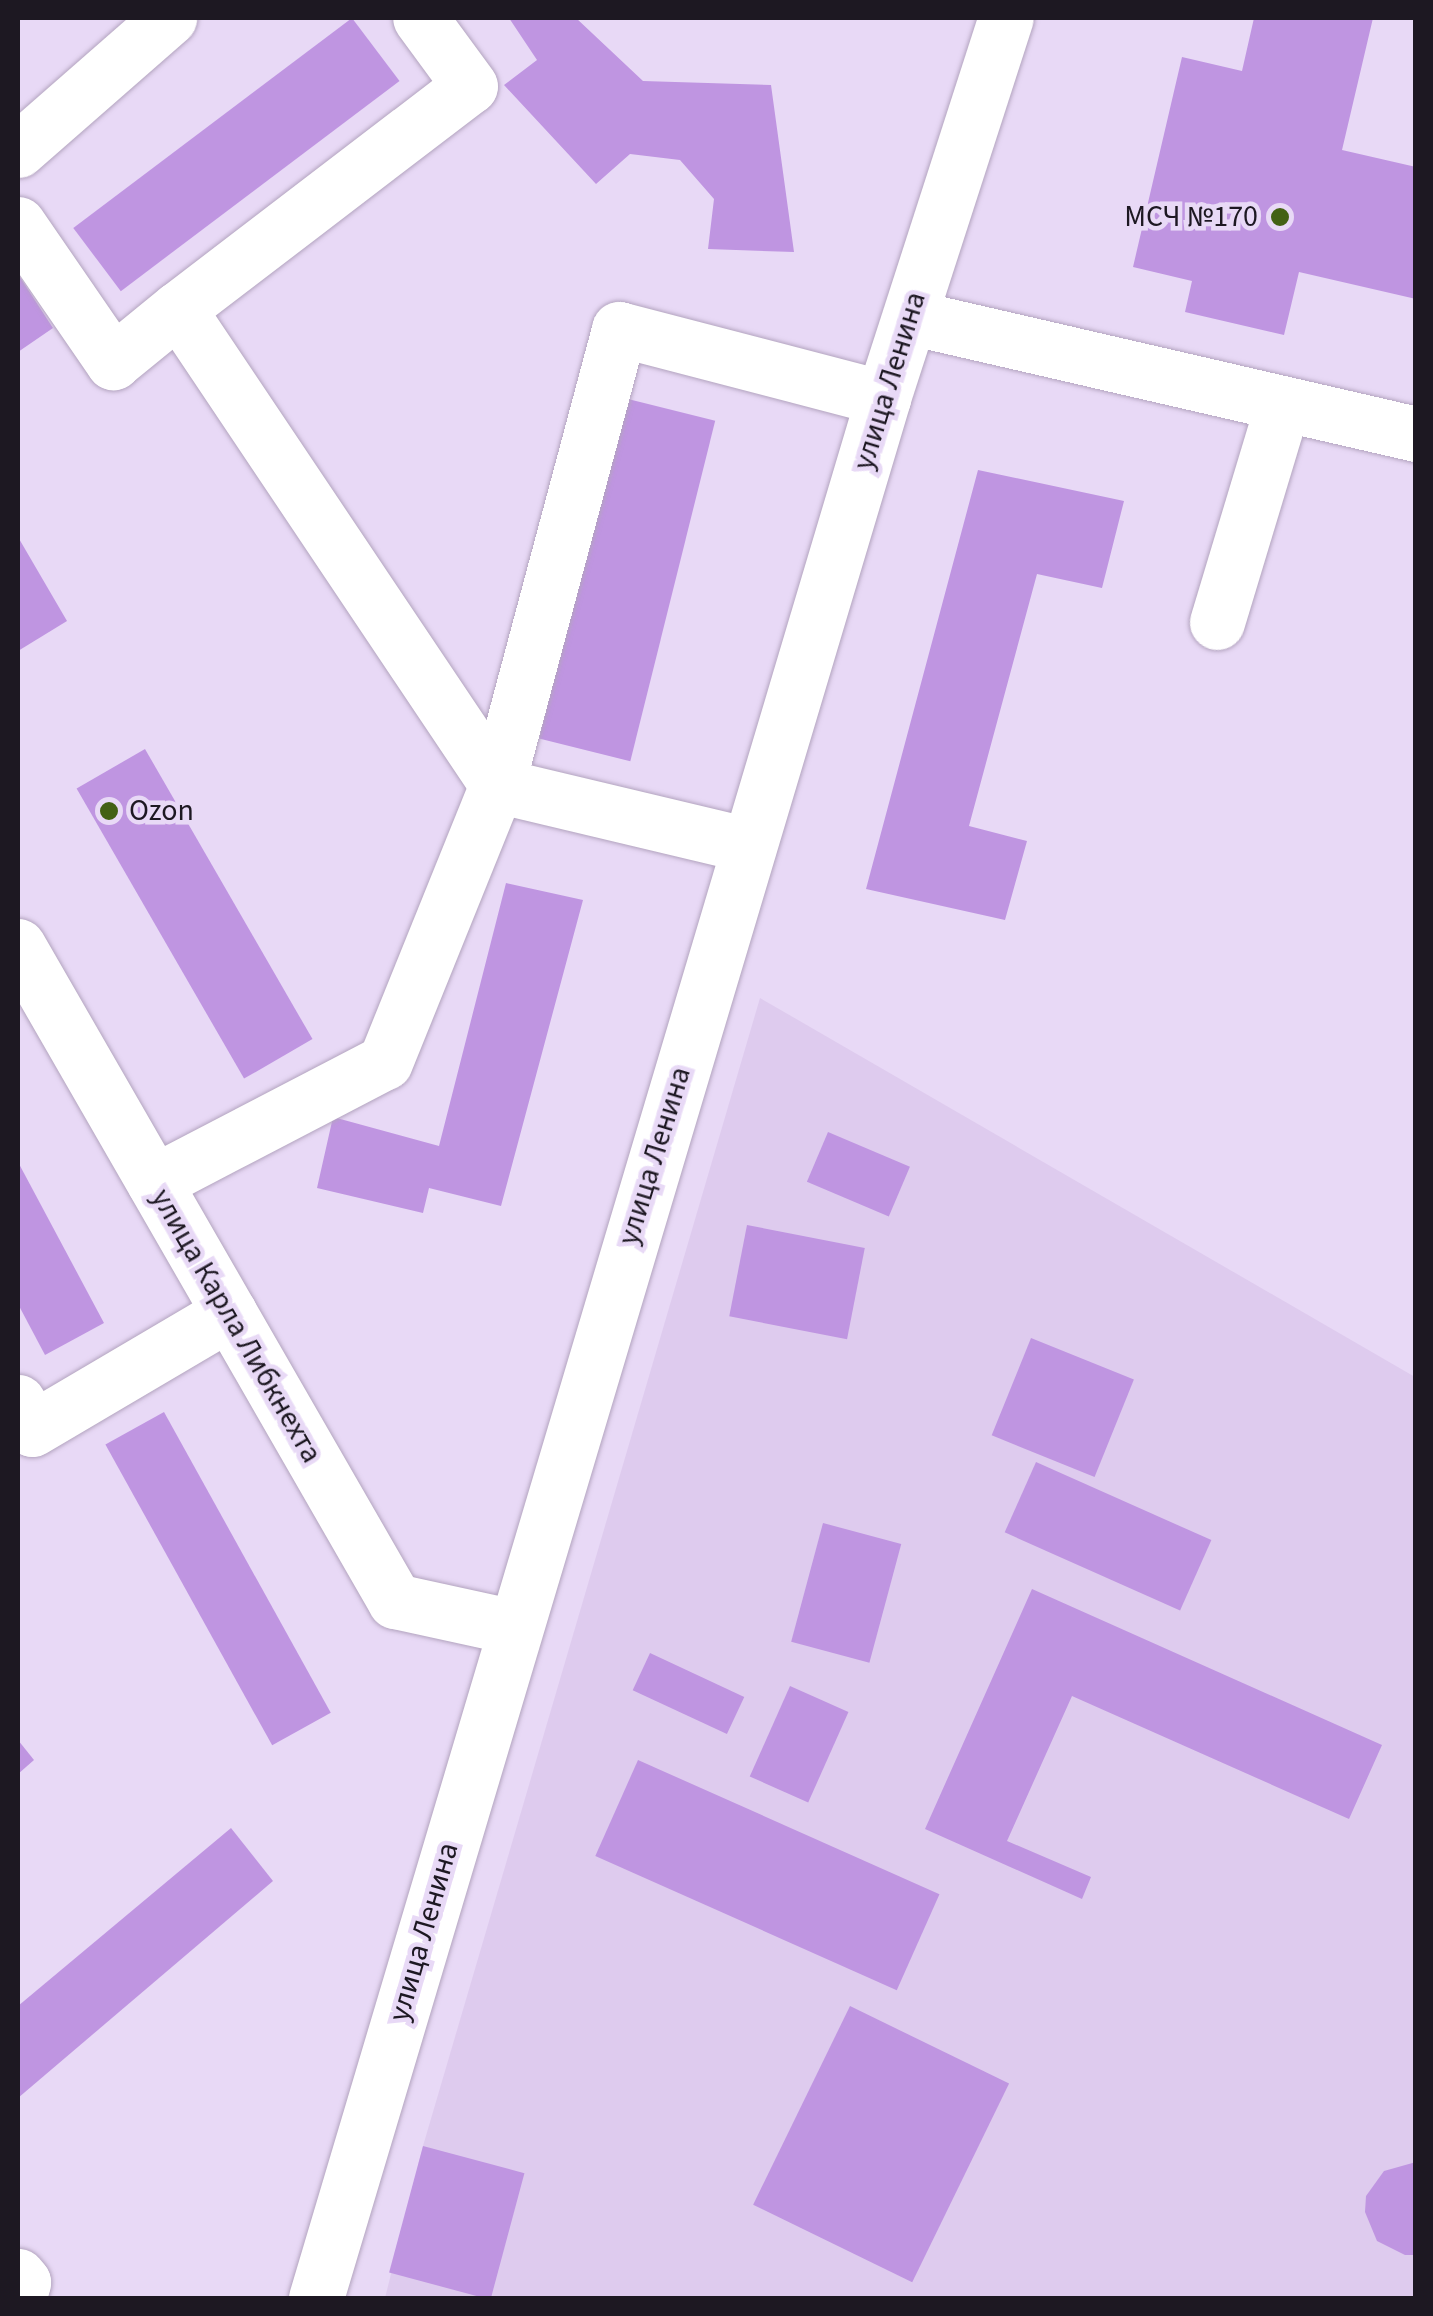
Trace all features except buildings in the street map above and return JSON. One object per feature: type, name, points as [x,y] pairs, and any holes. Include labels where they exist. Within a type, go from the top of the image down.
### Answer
[{"type":"street","points":[[18,150],[169,18]]},
{"type":"street","points":[[18,224],[114,362],[470,86],[420,18]]},
{"type":"street","name":"улица Ленина","points":[[316,2298],[883,398],[1006,18]]},
{"type":"street","points":[[178,310],[498,784],[748,846]]},
{"type":"street","points":[[910,317],[1416,434]]},
{"type":"street","points":[[154,1182],[385,1062],[498,784],[619,329],[883,398]]},
{"type":"street","points":[[1217,622],[1283,404]]},
{"type":"street","name":"улица Карла Либкнехта","points":[[18,946],[394,1601],[514,1626]]},
{"type":"street","points":[[18,1402],[32,1428],[229,1313]]},
{"type":"street","points":[[18,2276],[23,2282],[18,2298]]},
{"type":"shaded area","points":[[760,998],[1415,1377],[1415,2298],[385,2298],[423,2146]]},
{"type":"place","name":"МСЧ №170","points":[[1280,217]]},
{"type":"place","name":"Ozon","points":[[109,811]]}]
